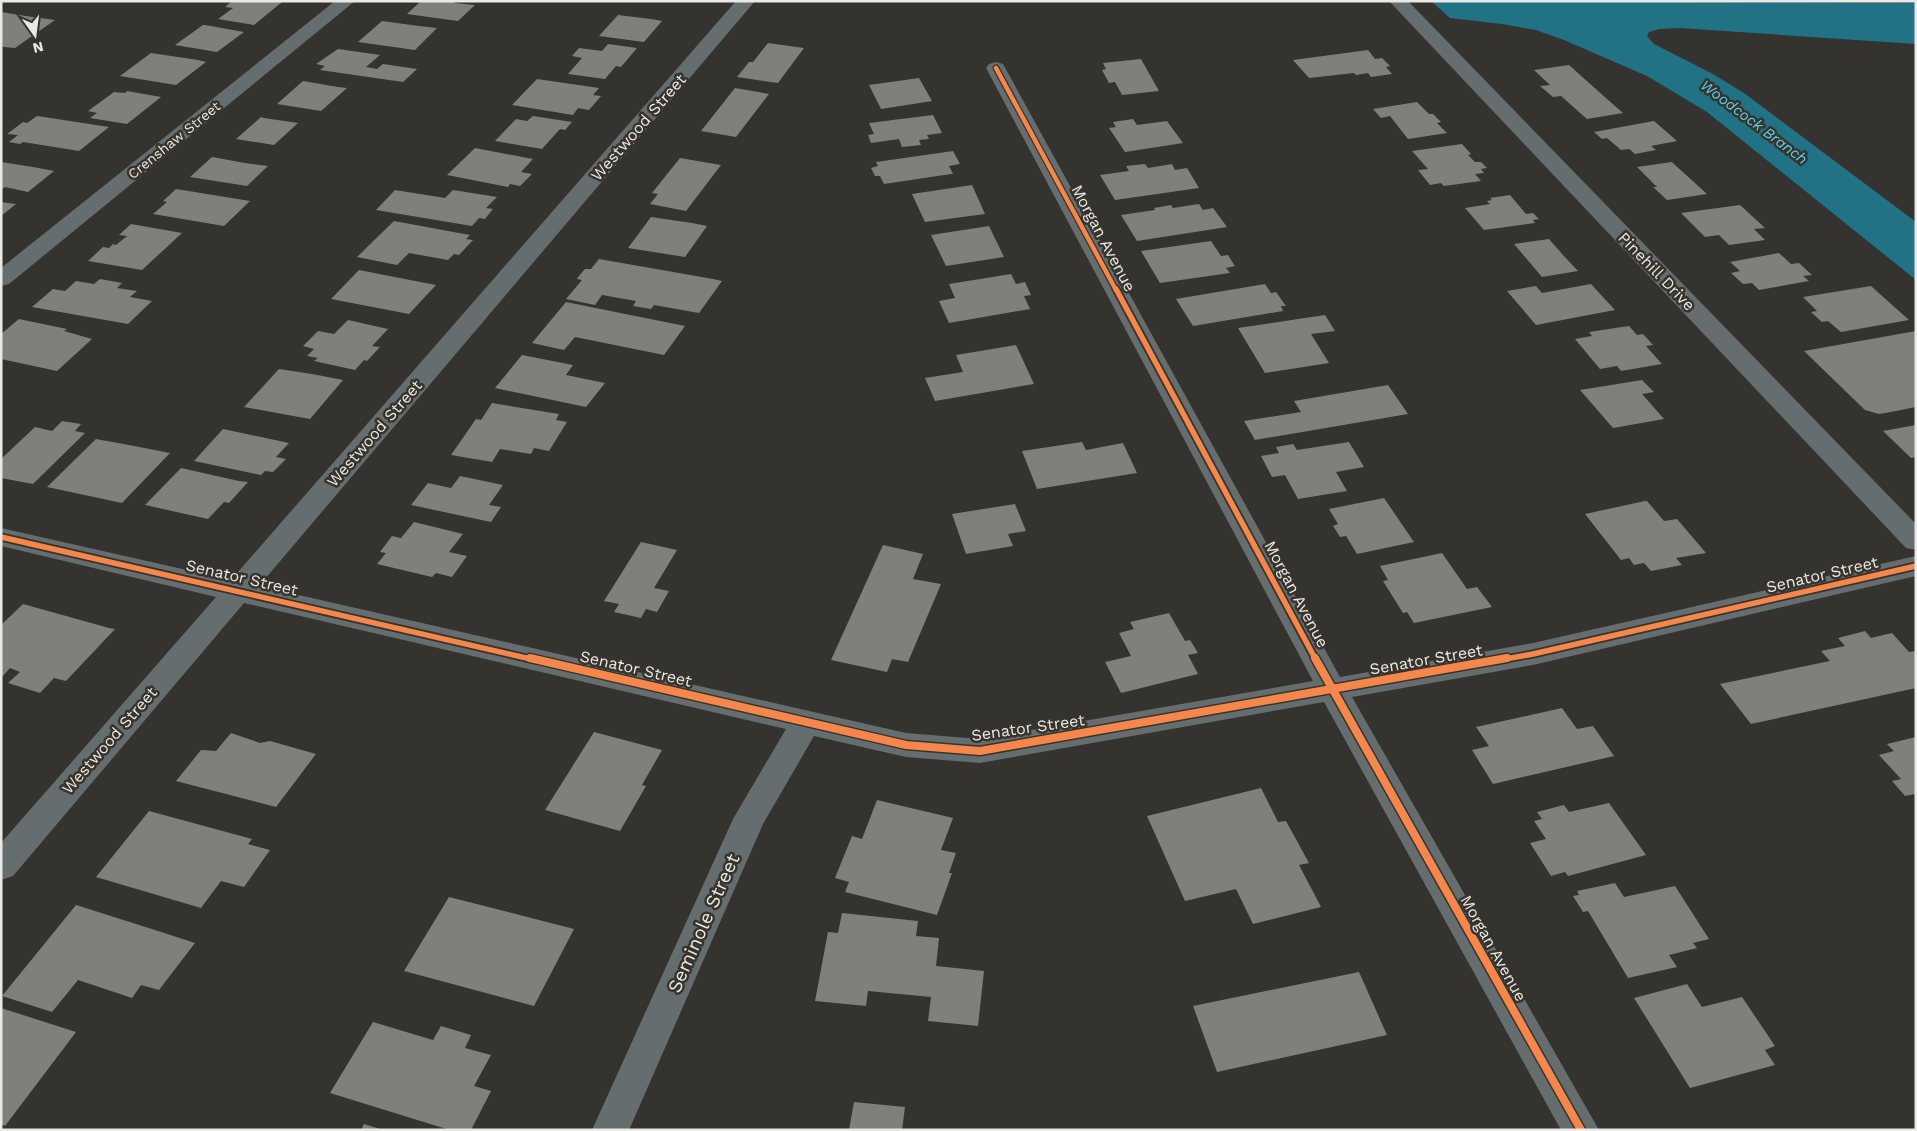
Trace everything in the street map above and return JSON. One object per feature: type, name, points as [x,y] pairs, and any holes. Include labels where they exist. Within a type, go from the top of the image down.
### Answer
[{"type":"street","name":"Crenshaw Street","points":[[1,279],[346,1]]},
{"type":"street","name":"Westwood Street","points":[[1,866],[746,1]]},
{"type":"street","name":"Pinehill Drive","points":[[1398,1],[1916,541]]},
{"type":"street","name":"Morgan Avenue","points":[[996,68],[1332,689],[1581,1130]]},
{"type":"street","name":"Senator Street","points":[[1,537],[906,745],[980,751],[1534,654],[1916,566]]},
{"type":"street","name":"Seminole Street","points":[[610,1130],[749,819],[806,722]]},
{"type":"water","name":"Woodcock Branch","points":[[1431,1],[1916,3],[1916,44],[1680,28],[1660,29],[1649,32],[1647,36],[1654,44],[1713,74],[1744,93],[1916,222],[1916,280],[1707,112],[1647,76],[1536,30],[1450,18]]},
{"type":"building","points":[[232,1],[282,2],[254,25],[218,19],[233,8],[225,7]]},
{"type":"building","points":[[421,1],[456,1],[454,3],[475,5],[458,21],[407,14]]},
{"type":"building","points":[[1,12],[55,20],[15,48],[4,47],[1,46]]},
{"type":"building","points":[[618,15],[662,21],[644,42],[599,36]]},
{"type":"building","points":[[382,21],[437,28],[415,50],[358,42]]},
{"type":"building","points":[[203,25],[244,32],[217,52],[175,45]]},
{"type":"building","points":[[768,43],[804,48],[778,83],[737,77],[749,62],[753,62]]},
{"type":"building","points":[[608,44],[637,48],[621,67],[616,66],[605,79],[568,74],[582,58],[572,56],[579,48],[602,51]]},
{"type":"building","points":[[338,49],[380,55],[366,67],[377,69],[383,64],[417,69],[403,82],[320,70],[325,66],[316,64]]},
{"type":"building","points":[[1368,50],[1375,59],[1382,58],[1390,66],[1386,67],[1392,74],[1371,77],[1368,73],[1356,75],[1354,73],[1309,78],[1293,60]]},
{"type":"building","points":[[151,53],[206,62],[176,85],[120,76]]},
{"type":"building","points":[[1141,59],[1159,91],[1122,95],[1115,82],[1109,83],[1102,70],[1106,69],[1103,63]]},
{"type":"building","points":[[1569,65],[1623,113],[1587,119],[1561,96],[1553,97],[1540,86],[1550,85],[1534,70]]},
{"type":"building","points":[[919,78],[932,101],[881,109],[869,85]]},
{"type":"building","points":[[537,79],[599,88],[593,95],[601,96],[589,110],[578,108],[573,115],[512,105]]},
{"type":"building","points":[[303,81],[347,88],[321,111],[277,104]]},
{"type":"building","points":[[735,88],[769,94],[736,137],[701,131]]},
{"type":"building","points":[[127,91],[161,97],[127,124],[90,118],[97,113],[88,111],[114,92],[125,93]]},
{"type":"building","points":[[1417,102],[1429,114],[1433,114],[1441,122],[1437,123],[1447,133],[1408,139],[1390,116],[1381,118],[1373,109]]},
{"type":"building","points":[[933,115],[942,133],[927,135],[929,139],[919,140],[921,145],[902,147],[899,139],[871,143],[868,135],[874,134],[869,123]]},
{"type":"building","points":[[37,116],[109,127],[79,151],[23,142],[20,144],[9,142],[18,135],[7,134],[23,122],[27,123]]},
{"type":"building","points":[[533,116],[572,122],[565,130],[560,129],[542,149],[495,141],[516,119],[527,121]]},
{"type":"building","points":[[261,117],[298,123],[274,145],[236,139]]},
{"type":"building","points":[[1133,119],[1137,125],[1167,121],[1183,143],[1125,152],[1109,128],[1116,127],[1113,122]]},
{"type":"building","points":[[1654,121],[1677,141],[1651,146],[1656,150],[1635,154],[1629,149],[1621,150],[1607,138],[1602,139],[1594,132]]},
{"type":"building","points":[[1462,144],[1471,154],[1468,155],[1475,162],[1481,162],[1487,168],[1481,169],[1484,173],[1475,174],[1481,181],[1444,186],[1441,183],[1430,185],[1418,170],[1428,169],[1412,151]]},
{"type":"building","points":[[475,148],[533,159],[521,172],[532,174],[520,186],[510,184],[508,187],[447,175]]},
{"type":"building","points":[[953,151],[960,164],[949,166],[953,174],[884,184],[880,176],[875,176],[871,168],[878,166],[876,162]]},
{"type":"building","points":[[212,157],[268,166],[247,186],[190,177]]},
{"type":"building","points":[[680,158],[721,165],[686,211],[650,204],[658,194],[652,193]]},
{"type":"building","points":[[1,162],[54,171],[28,192],[5,187],[1,190]]},
{"type":"building","points":[[1672,162],[1707,194],[1667,200],[1653,187],[1657,187],[1637,167]]},
{"type":"building","points":[[1145,164],[1148,168],[1172,164],[1175,170],[1187,168],[1199,188],[1115,200],[1100,175],[1129,171],[1126,166]]},
{"type":"building","points":[[972,185],[985,214],[925,222],[912,194]]},
{"type":"building","points":[[176,189],[250,201],[224,226],[153,214],[167,202],[163,201]]},
{"type":"building","points":[[395,190],[445,198],[453,190],[497,197],[486,208],[493,209],[485,219],[479,218],[472,226],[376,210]]},
{"type":"building","points":[[1510,195],[1526,214],[1533,213],[1539,219],[1533,220],[1535,223],[1484,230],[1465,208],[1490,204],[1487,201],[1492,200],[1490,198]]},
{"type":"building","points":[[1,202],[16,204],[1,216]]},
{"type":"building","points":[[1199,204],[1203,210],[1213,208],[1227,227],[1137,241],[1121,215],[1155,210],[1154,208],[1171,205],[1173,208]]},
{"type":"building","points":[[1740,205],[1765,228],[1754,229],[1765,240],[1729,245],[1719,235],[1705,237],[1681,213]]},
{"type":"building","points":[[651,217],[707,226],[685,257],[628,248]]},
{"type":"building","points":[[394,221],[470,235],[466,239],[473,240],[459,255],[454,254],[448,260],[409,253],[397,265],[357,257]]},
{"type":"building","points":[[131,224],[182,233],[142,270],[88,261],[103,247],[109,248],[113,244],[116,245],[127,236],[119,235]]},
{"type":"building","points":[[989,226],[1004,257],[946,266],[931,235]]},
{"type":"building","points":[[1549,239],[1578,271],[1542,277],[1514,244]]},
{"type":"building","points":[[1211,241],[1221,256],[1228,255],[1235,266],[1226,268],[1230,273],[1160,283],[1141,251]]},
{"type":"building","points":[[1779,253],[1791,264],[1799,263],[1812,275],[1803,276],[1809,281],[1759,290],[1752,283],[1743,284],[1731,273],[1740,271],[1730,262]]},
{"type":"building","points":[[599,259],[722,281],[699,313],[654,305],[651,309],[633,306],[636,301],[602,295],[595,305],[566,299],[582,280],[577,279],[578,277],[585,269],[591,269]]},
{"type":"building","points":[[359,270],[436,285],[409,314],[331,299]]},
{"type":"building","points":[[1011,274],[1016,284],[1025,282],[1031,295],[1024,296],[1030,309],[949,323],[939,301],[955,298],[949,284]]},
{"type":"building","points":[[100,279],[122,283],[117,288],[137,291],[130,297],[152,301],[128,324],[32,307],[53,289],[65,291],[76,281],[94,284]]},
{"type":"building","points":[[1265,284],[1271,293],[1276,292],[1286,306],[1281,306],[1283,311],[1193,326],[1176,299]]},
{"type":"building","points":[[1591,284],[1615,310],[1536,325],[1507,291],[1536,286],[1542,293]]},
{"type":"building","points":[[1871,286],[1909,320],[1841,332],[1828,321],[1822,322],[1811,312],[1817,311],[1803,297]]},
{"type":"building","points":[[566,302],[685,326],[664,355],[575,337],[564,350],[532,343]]},
{"type":"building","points":[[1325,315],[1335,331],[1311,334],[1329,363],[1265,373],[1238,328]]},
{"type":"building","points":[[19,319],[67,329],[64,331],[92,339],[57,371],[1,359],[1,334]]},
{"type":"building","points":[[348,320],[388,329],[372,346],[380,347],[367,361],[364,360],[355,370],[314,361],[318,358],[307,356],[314,349],[303,346],[318,331],[334,334]]},
{"type":"building","points":[[1629,326],[1637,335],[1643,334],[1653,345],[1646,346],[1662,364],[1621,371],[1617,366],[1600,369],[1575,339],[1592,336],[1589,332]]},
{"type":"building","points":[[1916,331],[1916,407],[1891,412],[1879,414],[1865,410],[1804,351]]},
{"type":"building","points":[[1016,345],[1034,384],[935,401],[925,378],[963,372],[956,355]]},
{"type":"building","points":[[522,355],[573,365],[566,375],[605,383],[586,407],[495,388]]},
{"type":"building","points":[[279,369],[343,380],[310,419],[244,407]]},
{"type":"building","points":[[1642,380],[1654,392],[1642,394],[1664,419],[1613,428],[1580,390]]},
{"type":"building","points":[[1388,385],[1408,414],[1255,440],[1244,421],[1301,412],[1294,401]]},
{"type":"building","points":[[492,403],[559,414],[556,420],[567,422],[549,451],[534,448],[531,454],[500,449],[492,462],[451,455],[476,419],[481,420]]},
{"type":"building","points":[[62,421],[81,424],[75,431],[85,433],[33,484],[1,478],[1,459],[35,427],[52,431]]},
{"type":"building","points":[[1916,425],[1916,457],[1911,458],[1883,431]]},
{"type":"building","points":[[223,429],[289,443],[276,457],[286,459],[273,472],[265,471],[261,475],[194,461]]},
{"type":"building","points":[[96,439],[170,453],[122,503],[47,487]]},
{"type":"building","points":[[1082,442],[1086,450],[1123,443],[1137,473],[1037,489],[1022,451]]},
{"type":"building","points":[[1349,442],[1364,467],[1336,472],[1347,491],[1298,499],[1285,475],[1272,477],[1261,456],[1279,453],[1276,447],[1293,444],[1297,450]]},
{"type":"building","points":[[181,468],[248,482],[229,503],[224,502],[208,519],[145,505]]},
{"type":"building","points":[[460,476],[503,485],[489,505],[501,507],[491,522],[411,505],[428,483],[451,488]]},
{"type":"building","points":[[1384,498],[1414,542],[1357,554],[1346,536],[1340,537],[1333,526],[1338,524],[1329,509]]},
{"type":"building","points":[[1645,501],[1664,521],[1677,519],[1706,553],[1676,558],[1682,565],[1651,571],[1644,563],[1634,565],[1629,558],[1621,560],[1585,514]]},
{"type":"building","points":[[1015,504],[1026,531],[1008,534],[1013,546],[966,554],[952,514]]},
{"type":"building","points":[[414,522],[463,534],[449,552],[467,556],[452,577],[436,573],[432,577],[377,564],[386,553],[380,552],[392,536],[401,538]]},
{"type":"building","points":[[641,542],[677,550],[654,588],[669,591],[657,612],[646,609],[641,618],[614,612],[619,604],[604,601]]},
{"type":"building","points":[[883,545],[923,554],[913,579],[941,584],[908,662],[892,659],[887,672],[831,660]]},
{"type":"building","points":[[1442,553],[1467,589],[1477,587],[1492,607],[1414,623],[1407,612],[1403,613],[1383,581],[1388,580],[1380,566]]},
{"type":"building","points":[[23,604],[115,629],[66,681],[54,678],[40,693],[8,683],[20,672],[10,668],[1,678],[1,625]]},
{"type":"building","points":[[1169,613],[1185,641],[1190,640],[1198,653],[1188,655],[1198,674],[1121,693],[1105,662],[1131,656],[1119,633],[1134,629],[1130,622]]},
{"type":"building","points":[[1865,631],[1871,638],[1892,633],[1909,652],[1916,651],[1916,688],[1751,724],[1720,684],[1830,661],[1821,651],[1845,646],[1838,638]]},
{"type":"building","points":[[1562,708],[1577,729],[1593,726],[1614,756],[1493,784],[1472,750],[1489,746],[1476,727]]},
{"type":"building","points":[[594,732],[662,750],[642,785],[646,786],[620,831],[545,810]]},
{"type":"building","points":[[231,733],[260,743],[270,741],[316,754],[276,807],[176,781],[201,750],[216,751]]},
{"type":"building","points":[[1916,737],[1916,796],[1915,794],[1905,796],[1892,781],[1901,779],[1879,755],[1894,751],[1887,744]]},
{"type":"building","points":[[1261,788],[1278,822],[1286,821],[1309,863],[1299,865],[1321,907],[1253,924],[1236,889],[1185,901],[1147,816]]},
{"type":"building","points":[[877,800],[953,818],[941,850],[956,853],[949,873],[952,873],[937,915],[845,892],[849,882],[835,878],[852,836],[862,839]]},
{"type":"building","points":[[1609,803],[1646,855],[1568,876],[1565,872],[1551,876],[1530,843],[1546,839],[1534,821],[1542,819],[1537,812],[1564,805],[1569,812]]},
{"type":"building","points":[[149,811],[252,839],[248,844],[270,850],[244,887],[221,881],[201,908],[96,877]]},
{"type":"building","points":[[1615,883],[1624,897],[1675,886],[1709,939],[1693,943],[1697,948],[1669,955],[1677,967],[1628,978],[1588,911],[1583,912],[1573,896],[1579,895],[1577,891]]},
{"type":"building","points":[[449,897],[574,929],[534,1006],[404,971]]},
{"type":"building","points":[[76,905],[195,943],[159,990],[141,985],[132,998],[78,980],[52,1012],[2,996]]},
{"type":"building","points":[[842,913],[918,921],[916,936],[939,938],[936,966],[984,971],[978,1026],[928,1021],[931,997],[868,991],[866,1006],[815,1001],[828,932],[838,933]]},
{"type":"building","points":[[1359,972],[1387,1035],[1217,1072],[1193,1006]]},
{"type":"building","points":[[1687,984],[1702,1007],[1742,997],[1775,1046],[1765,1050],[1775,1065],[1690,1088],[1634,998]]},
{"type":"building","points":[[1,1008],[76,1032],[5,1126],[1,1124]]},
{"type":"building","points":[[373,1022],[433,1040],[441,1026],[471,1035],[465,1048],[491,1055],[474,1086],[491,1091],[471,1130],[451,1130],[330,1093]]},
{"type":"building","points":[[854,1102],[905,1107],[902,1130],[849,1130]]},
{"type":"building","points":[[364,1124],[380,1129],[380,1130],[361,1130]]},
{"type":"cycle path","points":[[996,68],[1332,689],[1581,1130]]},
{"type":"cycle path","points":[[1,537],[906,745],[980,751],[1533,654],[1916,566]]}]
